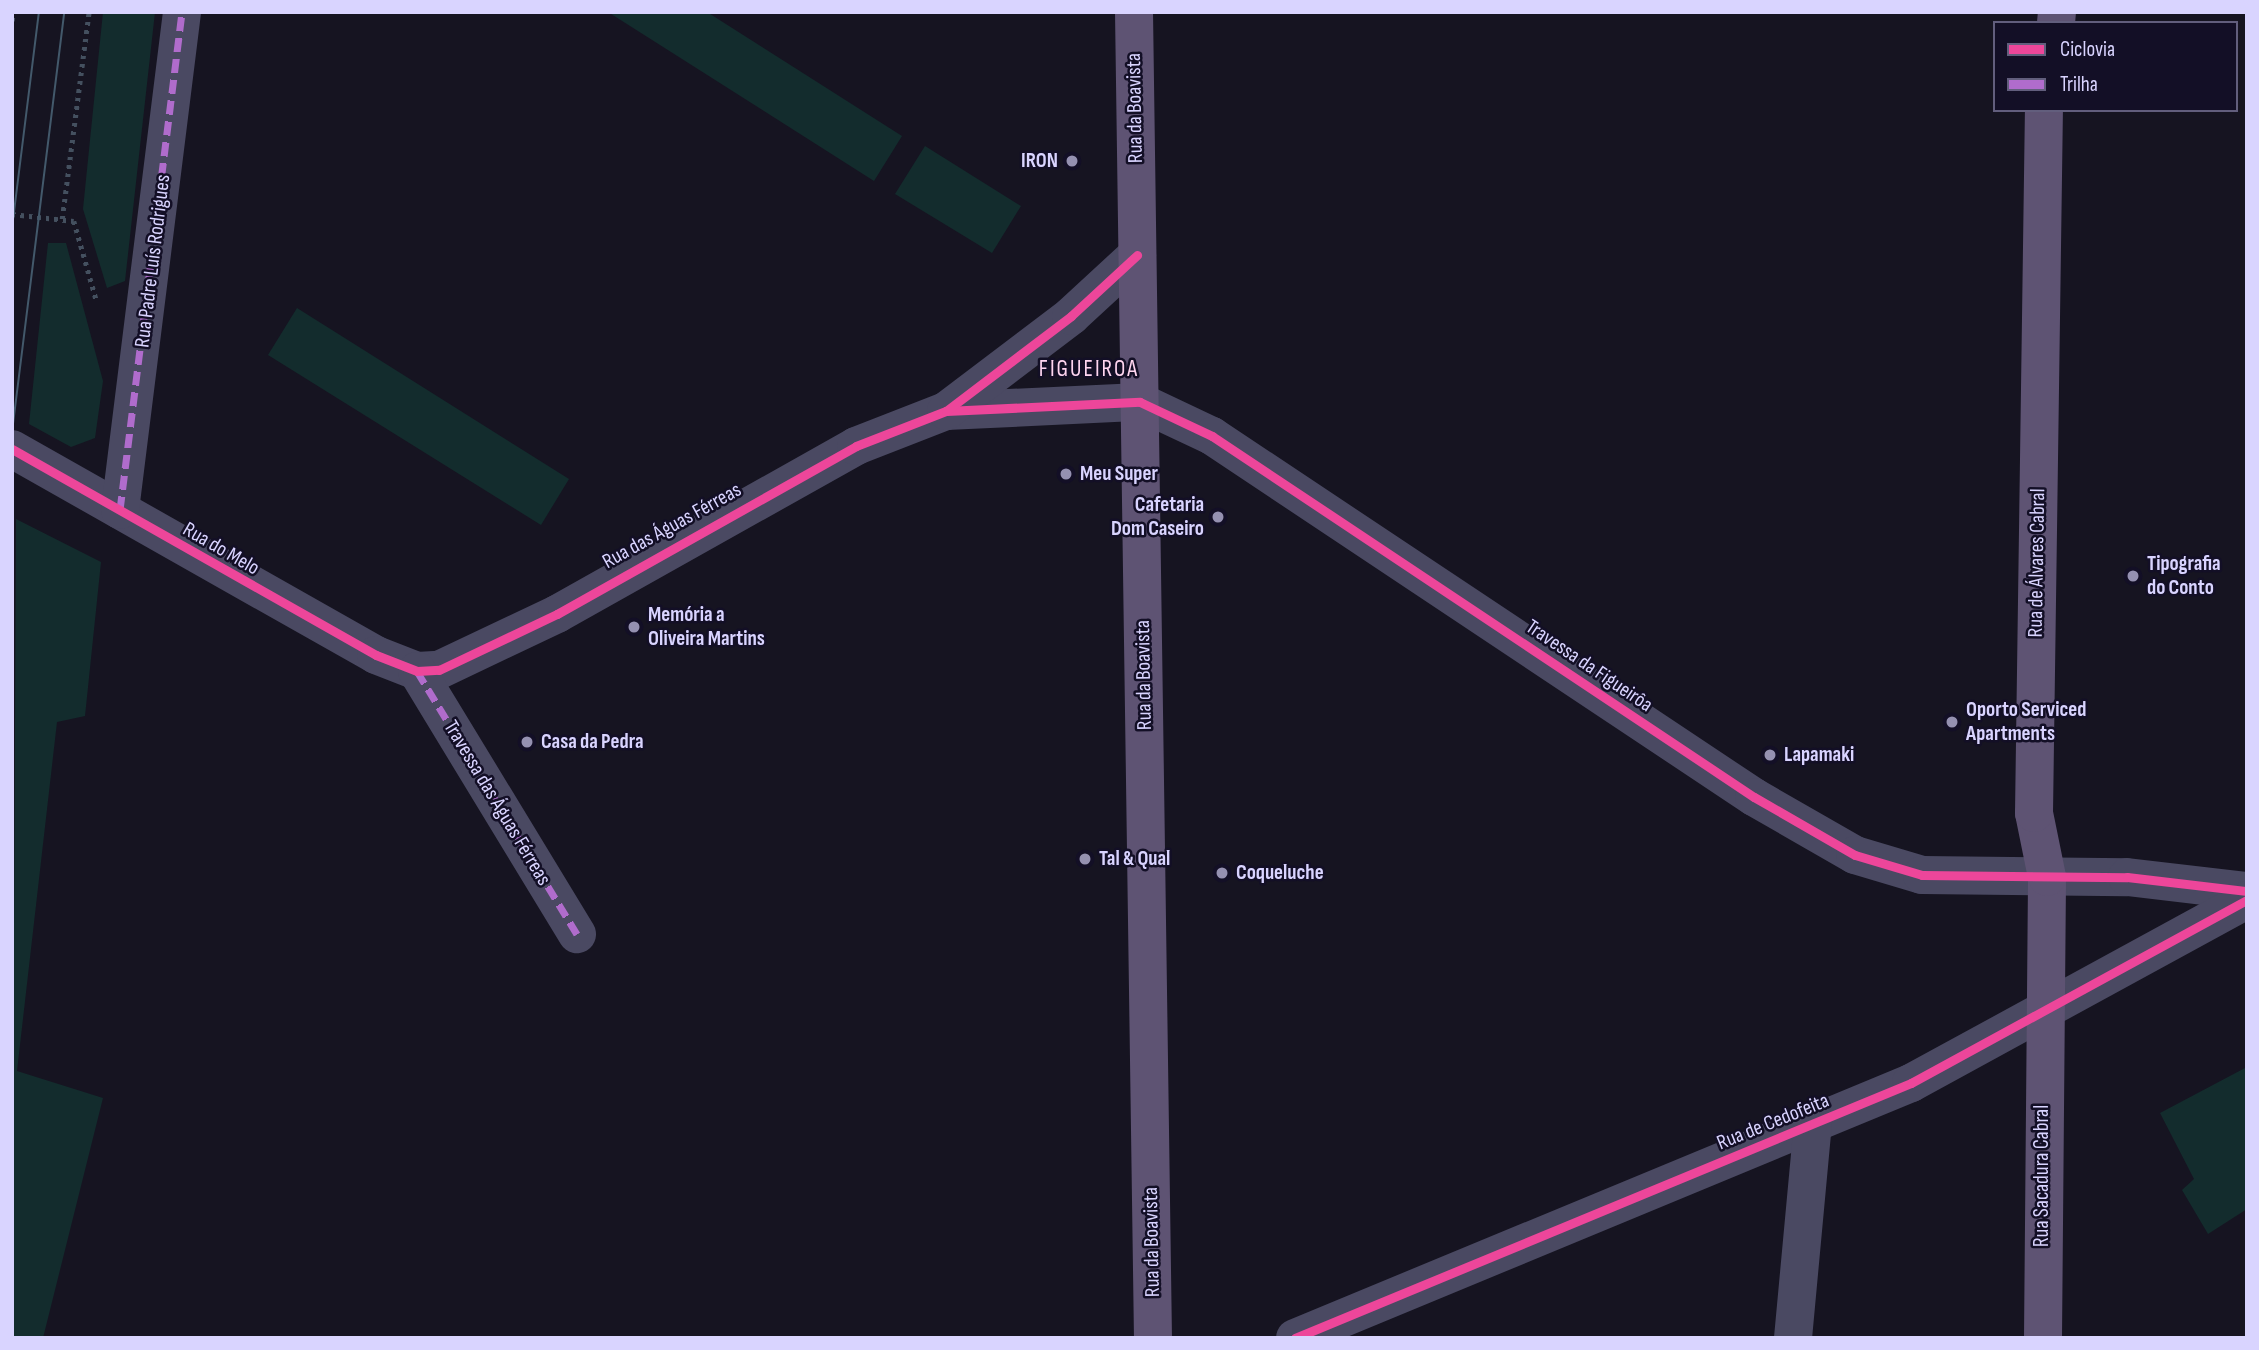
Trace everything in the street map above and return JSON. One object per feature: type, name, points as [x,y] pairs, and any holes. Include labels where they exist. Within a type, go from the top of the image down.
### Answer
[{"type":"main road","name":"Rua da Boavista","points":[[1134,12],[1153,1338]]},
{"type":"main road","name":"Rua de Álvares Cabral","points":[[2043,1015],[2046,877],[2034,813],[2044,112]]},
{"type":"main road","name":"Rua Sacadura Cabral","points":[[2043,1015],[2043,1338]]},
{"type":"street","name":"Rua Padre Luís Rodrigues","points":[[120,510],[181,12]]},
{"type":"street","name":"Rua das Águas Férreas","points":[[416,671],[468,660],[856,446],[946,411],[1071,316],[1137,255]]},
{"type":"street","name":"Rua das Águas Férreas","points":[[946,411],[1140,402]]},
{"type":"street","name":"Travessa da Figueirôa","points":[[1140,402],[1212,436],[1829,842],[1922,875],[2046,877]]},
{"type":"street","name":"Rua do Melo","points":[[12,449],[340,636],[416,671]]},
{"type":"street","name":"Travessa das Águas Férreas","points":[[416,671],[577,934]]},
{"type":"street","points":[[2046,877],[2127,877],[2247,891]]},
{"type":"street","name":"Rua de Cedofeita","points":[[1295,1338],[1911,1083],[2043,1015],[2247,900]]},
{"type":"street","points":[[1793,1338],[1813,1124]]},
{"type":"path","points":[[12,21],[13,12]]},
{"type":"path","points":[[62,219],[89,12]]},
{"type":"path","points":[[12,214],[74,221],[98,309]]},
{"type":"green space","points":[[103,12],[155,12],[125,281],[107,288],[83,209]]},
{"type":"green space","points":[[608,12],[707,12],[902,136],[874,181]]},
{"type":"green space","points":[[925,146],[1021,206],[992,253],[895,194]]},
{"type":"green space","points":[[48,243],[66,243],[103,381],[95,438],[71,447],[29,424]]},
{"type":"green space","points":[[297,308],[569,479],[541,525],[268,355]]},
{"type":"green space","points":[[16,519],[101,562],[85,716],[57,722],[17,1071],[103,1098],[43,1338],[12,1338]]},
{"type":"green space","points":[[2245,1068],[2247,1209],[2208,1234],[2182,1190],[2194,1179],[2160,1113]]},
{"type":"tram line","points":[[12,228],[39,12]]},
{"type":"tram line","points":[[12,432],[64,12]]},
{"type":"marked path","points":[[120,510],[182,12]]},
{"type":"marked path","points":[[417,671],[577,934]]},
{"type":"cycle path","points":[[12,449],[376,655],[417,671],[439,670],[557,614],[856,446],[946,411],[1071,316],[1137,255]]},
{"type":"cycle path","points":[[946,411],[1140,402],[1212,436],[1754,797],[1855,855],[1922,875],[2127,877],[2247,891]]},
{"type":"cycle path","points":[[1295,1338],[1911,1083],[2247,900]]},
{"type":"place","name":"IRON","points":[[1072,161]]},
{"type":"place","name":"Meu Super","points":[[1066,474]]},
{"type":"place","name":"Cafetaria Dom Caseiro","points":[[1218,517]]},
{"type":"place","name":"Tipografia do Conto","points":[[2133,576]]},
{"type":"place","name":"Memória a Oliveira Martins","points":[[634,627]]},
{"type":"place","name":"Oporto Serviced Apartments","points":[[1952,722]]},
{"type":"place","name":"Casa da Pedra","points":[[527,742]]},
{"type":"place","name":"Lapamaki","points":[[1770,755]]},
{"type":"place","name":"Tal & Qual","points":[[1085,859]]},
{"type":"place","name":"Coqueluche","points":[[1222,873]]},
{"type":"district","name":"FIGUEIROA","points":[[1089,369]]}]
